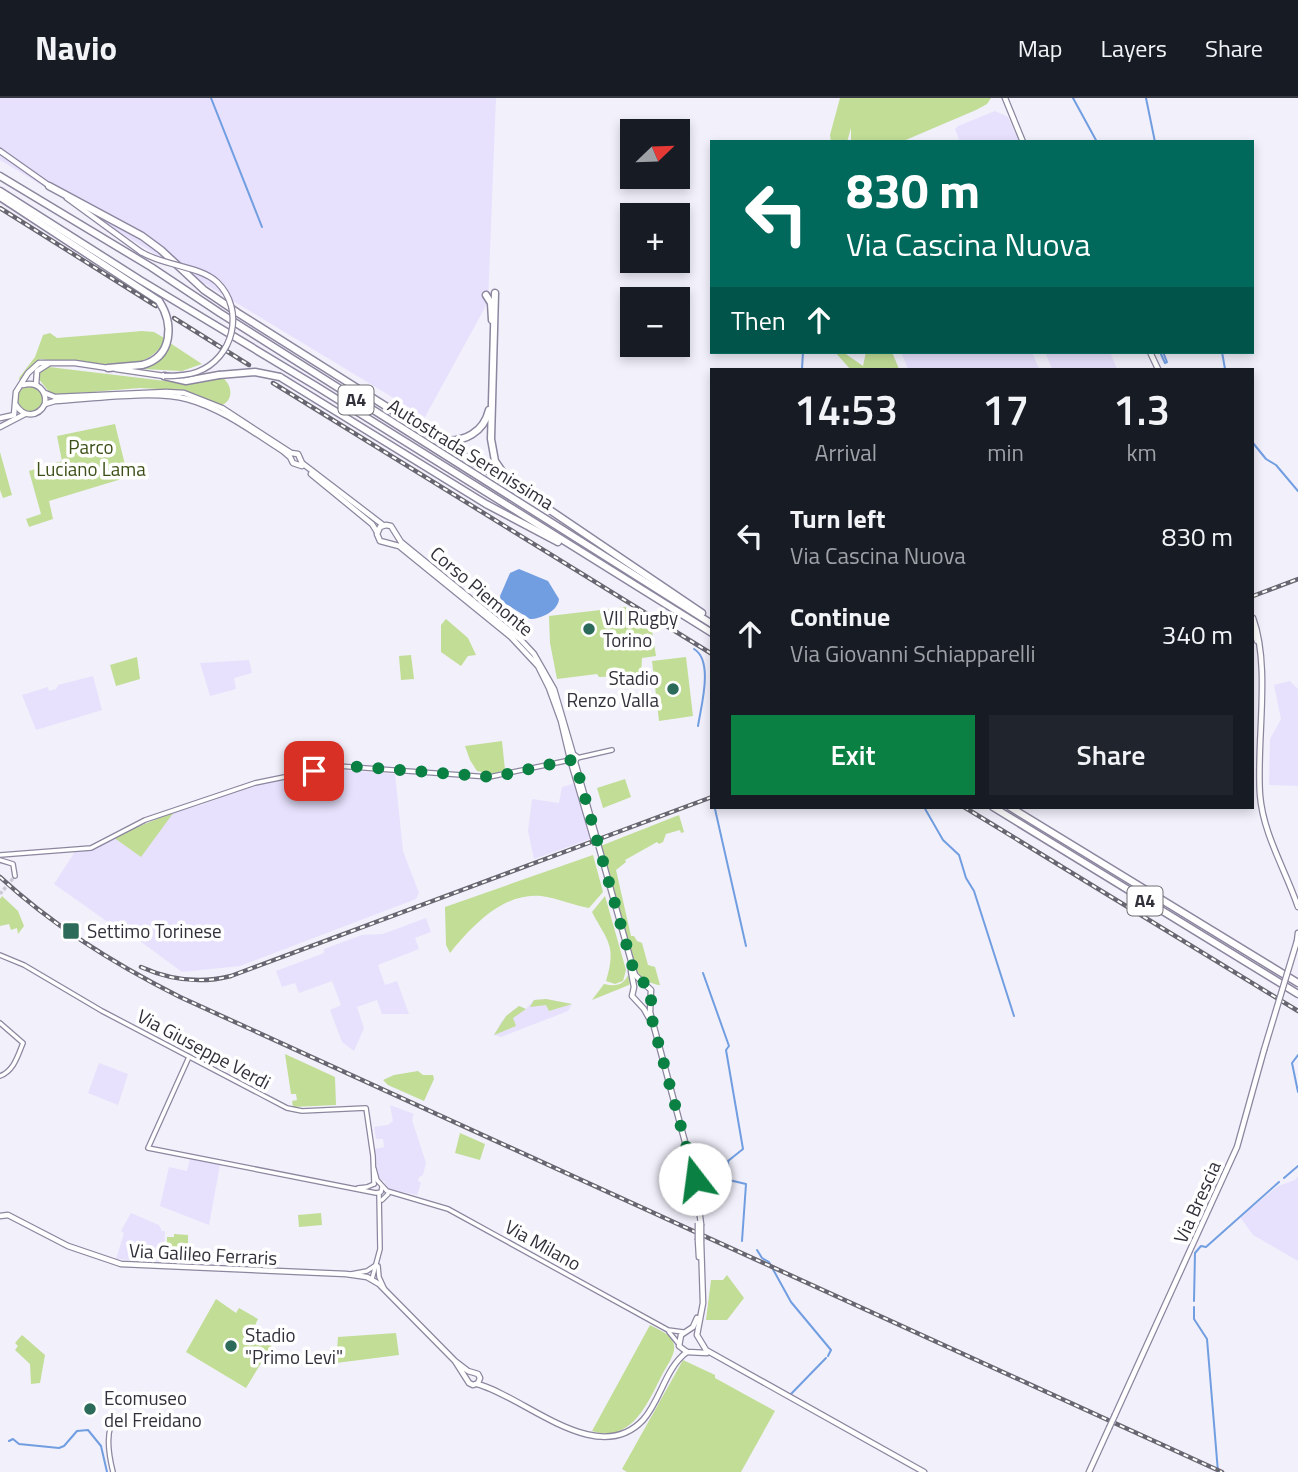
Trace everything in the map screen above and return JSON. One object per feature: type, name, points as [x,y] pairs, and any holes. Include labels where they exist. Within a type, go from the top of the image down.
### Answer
[{"type":"highway","name":"Autostrada Serenissima","points":[[0,176],[151,267],[710,621]]},
{"type":"highway","points":[[49,186],[142,236],[162,250],[215,298],[541,503]]},
{"type":"highway","name":"Autostrada Serenissima","points":[[0,191],[710,632]]},
{"type":"highway","points":[[0,197],[159,302],[168,317],[169,339],[154,360],[142,365],[108,368]]},
{"type":"highway","points":[[428,434],[444,441],[461,440],[472,436],[484,423],[490,406],[495,293],[491,426],[495,461],[507,479],[710,621]]},
{"type":"highway","points":[[486,295],[491,303],[493,323]]},
{"type":"highway","points":[[164,376],[186,381],[244,372],[280,377],[486,504],[570,550],[587,555]]},
{"type":"highway","name":"A4","points":[[996,809],[1298,994]]},
{"type":"highway","name":"A4","points":[[1013,809],[1298,983]]},
{"type":"main road","points":[[1005,98],[1022,140]]},
{"type":"main road","points":[[0,151],[141,252],[162,262],[211,277],[225,292],[232,310],[233,327],[228,344],[215,361],[197,372],[178,376],[52,362],[35,366],[15,396],[14,415],[0,418]]},
{"type":"main road","points":[[36,385],[37,371],[52,362]]},
{"type":"main road","points":[[22,386],[36,385],[55,397],[166,391],[184,393],[222,408],[291,456],[293,463],[299,461]]},
{"type":"main road","points":[[45,393],[45,404]]},
{"type":"main road","points":[[0,427],[25,414],[38,413],[45,404],[55,401],[167,396],[198,402],[291,456]]},
{"type":"main road","points":[[16,405],[25,414]]},
{"type":"main road","points":[[299,461],[377,523],[391,526],[395,533],[392,540],[387,543],[379,539],[372,524],[299,461]]},
{"type":"main road","points":[[377,532],[383,525]]},
{"type":"main road","name":"Corso Piemonte","points":[[395,533],[401,542],[521,640],[534,654],[552,684],[573,758]]},
{"type":"main road","name":"Corso Piemonte","points":[[387,543],[399,546],[529,654],[549,688],[573,758]]},
{"type":"main road","points":[[1255,631],[1259,648],[1262,806],[1298,907]]},
{"type":"main road","points":[[573,758],[632,971],[632,996],[648,1015],[692,1178],[699,1224]]},
{"type":"main road","points":[[597,845],[635,975],[650,988],[650,1012],[695,1179],[701,1270],[698,1316],[693,1327],[678,1338],[676,1363]]},
{"type":"main road","name":"Via Brescia","points":[[1089,1472],[1237,1147],[1298,933]]},
{"type":"main road","points":[[634,987],[643,983]]},
{"type":"main road","points":[[640,1003],[650,998]]},
{"type":"main road","name":"Via Galileo Ferraris","points":[[0,1216],[8,1215],[68,1246],[121,1264],[346,1274],[372,1279]]},
{"type":"main road","points":[[701,1277],[703,1303],[697,1335],[699,1342],[710,1354]]},
{"type":"main road","points":[[372,1279],[455,1361],[471,1384],[478,1382],[573,1430],[602,1438],[620,1434],[637,1425],[646,1415],[676,1363],[687,1352],[694,1351],[710,1354],[924,1472]]},
{"type":"main road","name":"Via Milano","points":[[685,1332],[694,1332],[697,1335]]},
{"type":"main road","points":[[694,1351],[699,1342]]},
{"type":"main road","name":"Via Milano","points":[[679,1345],[687,1352]]},
{"type":"main road","points":[[455,1361],[478,1374],[478,1382]]},
{"type":"main road","points":[[468,1378],[473,1373]]},
{"type":"street","points":[[0,858],[93,847],[115,834],[157,816],[283,776],[342,766],[494,777],[612,750]]},
{"type":"street","points":[[0,858],[13,864],[15,876]]},
{"type":"street","name":"Via Giuseppe Verdi","points":[[0,955],[290,1110],[366,1108],[374,1167]]},
{"type":"street","points":[[0,1023],[23,1042],[17,1059],[5,1074]]},
{"type":"street","name":"Via Milano","points":[[189,1058],[148,1148],[378,1190],[448,1209],[668,1330],[675,1333],[685,1332]]},
{"type":"street","points":[[374,1167],[373,1185],[378,1190]]},
{"type":"street","points":[[374,1167],[380,1205],[379,1277],[384,1289]]},
{"type":"street","name":"Via Milano","points":[[356,1188],[373,1185],[387,1194],[400,1195]]},
{"type":"street","points":[[380,1205],[387,1194]]},
{"type":"street","points":[[346,1274],[367,1271],[378,1264]]},
{"type":"street","points":[[372,1279],[378,1264]]},
{"type":"street","name":"Via Milano","points":[[668,1330],[679,1345]]},
{"type":"street","points":[[113,1472],[109,1439],[111,1423],[116,1416]]},
{"type":"shaded area","points":[[0,98],[496,98],[488,302],[425,417],[0,160]]},
{"type":"shaded area","points":[[995,111],[1008,117],[1018,140],[959,140],[955,129]]},
{"type":"shaded area","points":[[902,354],[1033,354],[1039,368],[908,368]]},
{"type":"shaded area","points":[[1046,354],[1111,354],[1117,368],[1052,368]]},
{"type":"shaded area","points":[[249,660],[252,673],[234,678],[236,689],[210,696],[200,663]]},
{"type":"shaded area","points":[[93,676],[102,710],[36,730],[22,695],[48,687],[49,691],[56,689],[58,685]]},
{"type":"shaded area","points":[[1290,681],[1298,689],[1298,786],[1269,785],[1270,739],[1281,719],[1274,685]]},
{"type":"shaded area","points":[[341,770],[395,774],[403,851],[419,893],[416,899],[240,966],[182,972],[118,925],[115,927],[54,884],[76,850],[89,850],[174,812],[201,805],[258,783]]},
{"type":"shaded area","points":[[575,783],[590,839],[534,859],[528,831],[532,799],[559,803],[562,787]]},
{"type":"shaded area","points":[[426,918],[431,932],[415,938],[419,949],[378,965],[385,985],[397,981],[409,1014],[382,1014],[377,1000],[357,1007],[364,1028],[354,1051],[342,1042],[330,1010],[341,1005],[332,981],[299,993],[295,983],[282,987],[276,971],[362,935],[383,934]]},
{"type":"shaded area","points":[[546,999],[572,1004],[568,1011],[501,1037],[494,1035],[501,1022],[519,1006],[526,1009],[534,1000]]},
{"type":"shaded area","points":[[99,1063],[128,1074],[118,1105],[88,1093]]},
{"type":"shaded area","points":[[390,1105],[414,1114],[412,1120],[426,1163],[423,1175],[419,1177],[418,1181],[421,1183],[417,1195],[388,1189],[384,1181],[378,1179],[375,1149],[384,1147],[383,1139],[376,1139],[374,1127],[388,1125],[393,1121]]},
{"type":"shaded area","points":[[190,1159],[220,1165],[209,1225],[160,1206],[169,1167],[187,1171]]},
{"type":"shaded area","points":[[1298,1176],[1298,1261],[1253,1235],[1240,1217],[1278,1186],[1295,1180]]},
{"type":"shaded area","points":[[131,1213],[159,1225],[162,1231],[165,1231],[163,1262],[116,1259],[124,1233],[121,1231]]},
{"type":"green space","points":[[840,98],[991,98],[987,104],[976,110],[906,140],[851,140],[851,128],[848,140],[831,140]]},
{"type":"green space","points":[[154,332],[166,339],[156,352],[142,361],[109,367],[40,359],[20,381],[19,378],[35,357],[43,335],[50,333],[57,338]]},
{"type":"green space","points":[[170,343],[202,364],[182,371],[142,369],[160,358]]},
{"type":"green space","points":[[837,354],[846,354],[863,366],[866,354],[893,354],[899,368],[849,368]]},
{"type":"green space","points":[[49,367],[182,383],[223,378],[230,388],[230,396],[222,405],[176,390],[140,388],[54,395],[38,378],[39,373]]},
{"type":"green space","points":[[30,386],[39,390],[43,399],[39,408],[30,412],[21,408],[17,399],[21,390]]},
{"type":"green space","name":"Parco Luciano Lama","points":[[115,424],[128,477],[49,501],[53,519],[29,527],[26,519],[41,514],[29,471],[62,461],[57,436]]},
{"type":"green space","points":[[0,452],[12,495],[3,498],[0,490]]},
{"type":"green space","name":"VII Rugby Torino","points":[[626,607],[628,623],[644,621],[651,624],[656,656],[642,658],[641,675],[599,677],[597,674],[557,679],[550,643],[549,616]]},
{"type":"green space","points":[[446,619],[468,638],[476,655],[468,656],[461,666],[441,652],[441,625]]},
{"type":"green space","points":[[411,655],[414,679],[401,680],[399,656]]},
{"type":"green space","points":[[137,657],[140,679],[116,686],[110,665]]},
{"type":"green space","name":"Stadio Renzo Valla","points":[[686,657],[693,716],[659,721],[652,661]]},
{"type":"green space","points":[[502,741],[505,770],[492,774],[477,771],[465,746]]},
{"type":"green space","points":[[625,779],[631,797],[603,808],[597,788]]},
{"type":"green space","points":[[174,812],[141,857],[113,837]]},
{"type":"green space","points":[[679,815],[684,832],[681,833],[680,830],[666,834],[663,842],[657,842],[625,860],[616,870],[631,936],[642,943],[648,965],[655,967],[660,985],[657,985],[637,972],[600,844]]},
{"type":"green space","points":[[593,855],[603,892],[589,908],[541,896],[514,900],[501,905],[478,922],[450,953],[446,945],[445,907]]},
{"type":"green space","points":[[2,896],[18,911],[24,926],[18,934],[17,928],[11,930],[9,924],[0,926]]},
{"type":"green space","points":[[605,896],[626,970],[623,981],[615,984],[606,981],[611,959],[609,944],[592,912]]},
{"type":"green space","points":[[629,973],[629,985],[592,1000],[604,984],[620,984]]},
{"type":"green space","points":[[546,999],[572,1004],[549,1011],[546,1005],[530,1007],[534,1000]]},
{"type":"green space","points":[[519,1006],[526,1009],[513,1018],[516,1026],[494,1035],[506,1016]]},
{"type":"green space","points":[[285,1054],[335,1077],[336,1105],[293,1107],[292,1101],[297,1100],[296,1094],[291,1094]]},
{"type":"green space","points":[[418,1071],[423,1075],[433,1075],[434,1079],[424,1101],[388,1085],[383,1080],[394,1075]]},
{"type":"green space","points":[[460,1133],[485,1144],[480,1160],[455,1153]]},
{"type":"green space","points":[[321,1213],[322,1225],[299,1227],[298,1215]]},
{"type":"green space","points":[[174,1234],[188,1235],[188,1252],[167,1251],[167,1237],[174,1237]]},
{"type":"green space","points":[[727,1275],[744,1298],[727,1320],[706,1320],[711,1280],[723,1280]]},
{"type":"green space","name":"Stadio \"Primo Levi\"","points":[[216,1299],[236,1313],[239,1308],[258,1319],[254,1327],[275,1340],[246,1388],[186,1352]]},
{"type":"green space","points":[[650,1325],[668,1335],[673,1341],[674,1349],[651,1397],[637,1418],[618,1432],[592,1431]]},
{"type":"green space","points":[[396,1333],[399,1355],[336,1363],[338,1337]]},
{"type":"green space","points":[[22,1335],[45,1355],[40,1383],[31,1384],[30,1364],[15,1350],[18,1346],[15,1343]]},
{"type":"green space","points":[[683,1360],[715,1375],[715,1378],[775,1411],[741,1472],[627,1472],[622,1469]]},
{"type":"water","points":[[519,569],[548,581],[559,599],[552,611],[539,618],[530,619],[501,601],[500,596],[510,573]]},
{"type":"waterway","points":[[211,98],[262,227]]},
{"type":"waterway","points":[[1073,98],[1096,140]]},
{"type":"waterway","points":[[1146,98],[1155,140]]},
{"type":"waterway","points":[[802,368],[803,354]]},
{"type":"waterway","points":[[1161,354],[1165,363],[1167,362],[1164,354]]},
{"type":"waterway","points":[[1222,354],[1225,368]]},
{"type":"waterway","points":[[1254,444],[1298,491]]},
{"type":"waterway","points":[[694,649],[700,655],[705,673],[698,726]]},
{"type":"waterway","points":[[715,809],[746,946]]},
{"type":"waterway","points":[[925,809],[943,840],[959,855],[966,878],[974,891],[1014,1016]]},
{"type":"waterway","points":[[703,973],[729,1046],[726,1050],[743,1149],[728,1161],[729,1180],[746,1184],[742,1241]]},
{"type":"waterway","points":[[1298,1055],[1292,1063],[1298,1092]]},
{"type":"waterway","points":[[1284,1178],[1298,1166]]},
{"type":"waterway","points":[[1194,1301],[1195,1253],[1201,1246],[1206,1247],[1279,1182]]},
{"type":"waterway","points":[[757,1250],[762,1258],[769,1262],[791,1302],[831,1350],[828,1356]]},
{"type":"waterway","points":[[1194,1307],[1194,1319],[1207,1339],[1218,1472]]},
{"type":"waterway","points":[[790,1395],[826,1358]]},
{"type":"waterway","points":[[9,1441],[13,1439],[19,1444],[59,1448],[77,1431],[88,1430],[101,1446],[107,1472]]},
{"type":"tunnel","points":[[0,894],[15,876]]},
{"type":"railway","points":[[0,208],[156,306]]},
{"type":"railway","points":[[174,318],[249,365]]},
{"type":"railway","points":[[273,383],[710,653]]},
{"type":"railway","points":[[1254,596],[1298,579]]},
{"type":"railway","points":[[141,967],[185,979],[208,980],[231,976],[710,798]]},
{"type":"railway","points":[[967,809],[1298,1011]]},
{"type":"railway","points":[[0,877],[41,912],[86,943],[132,972],[180,997],[1222,1472]]},
{"type":"place","name":"VII Rugby Torino","points":[[589,629]]},
{"type":"place","name":"Stadio Renzo Valla","points":[[673,689]]},
{"type":"place","name":"Settimo Torinese","points":[[71,931]]},
{"type":"place","name":"Stadio \"Primo Levi\"","points":[[231,1346]]},
{"type":"place","name":"Ecomuseo del Freidano","points":[[90,1409]]},
{"type":"route","points":[[314,771],[347,766],[494,777],[570,760],[575,762],[635,975],[652,990],[650,1012],[695,1179]]}]
